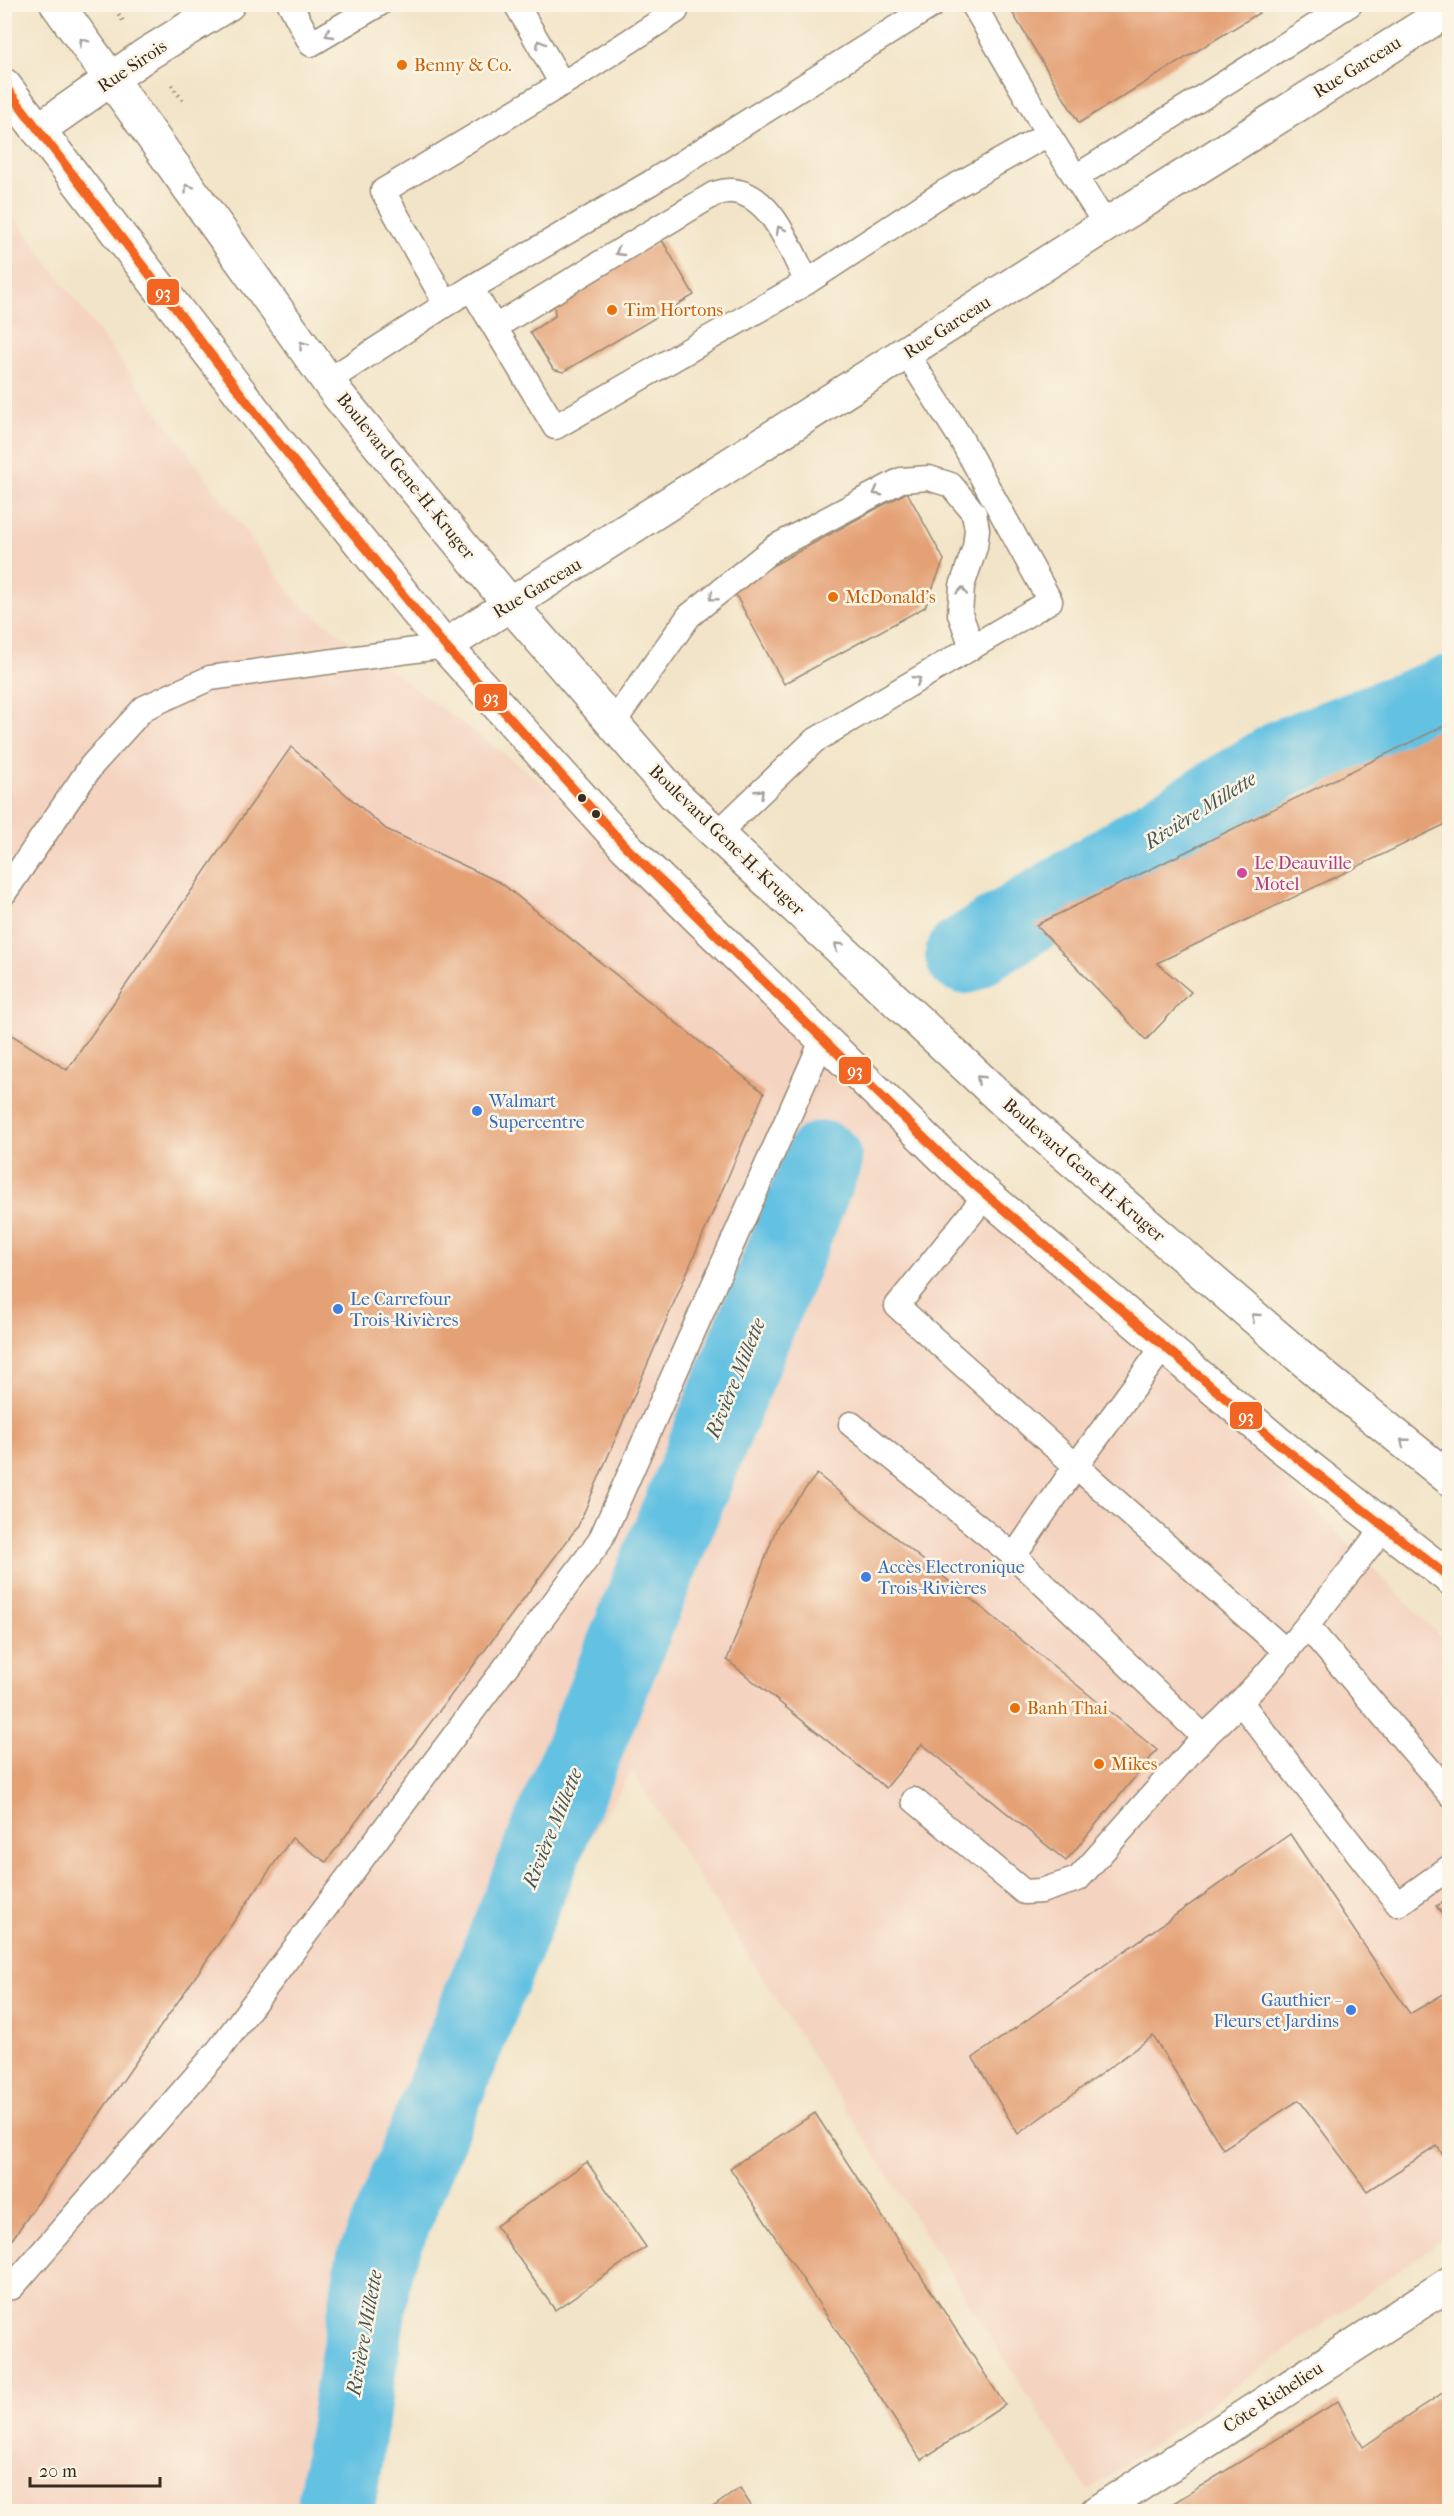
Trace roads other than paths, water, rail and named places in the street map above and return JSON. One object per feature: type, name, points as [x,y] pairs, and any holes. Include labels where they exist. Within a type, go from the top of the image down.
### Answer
[{"type":"main road","name":"Boulevard Gene-H.-Kruger","points":[[57,4],[109,80],[338,395],[510,604],[674,794],[1007,1104],[1326,1379],[1449,1479]]},
{"type":"main road","name":"Rue Sirois","points":[[38,130],[109,80],[228,4]]},
{"type":"main road","name":"Rue Garceau","points":[[445,646],[576,565],[1444,9]]},
{"type":"main road","points":[[4,85],[278,442],[445,646],[625,846],[957,1170],[1279,1444],[1449,1578]]},
{"type":"main road","name":"Côte Richelieu","points":[[1096,2511],[1449,2283]]},
{"type":"lane","points":[[290,4],[311,45],[379,4]]},
{"type":"lane","points":[[516,4],[562,84]]},
{"type":"lane","points":[[329,380],[471,288],[662,176],[934,4]]},
{"type":"lane","points":[[973,4],[1048,134],[1106,225]]},
{"type":"lane","points":[[1076,177],[1350,4]]},
{"type":"lane","points":[[446,304],[383,191],[562,84],[676,11]]},
{"type":"lane","points":[[471,288],[555,427],[807,282],[943,193],[1048,134]]},
{"type":"lane","points":[[495,327],[714,194],[723,192],[732,191],[750,196],[769,210],[807,282]]},
{"type":"lane","points":[[717,834],[814,741],[1050,601],[960,437],[906,353]]},
{"type":"lane","points":[[613,723],[689,616],[775,547],[901,480],[929,478],[951,485],[974,513],[977,529],[975,547],[962,586],[960,614],[972,647]]},
{"type":"lane","points":[[4,893],[92,765],[144,708],[210,678],[445,646]]},
{"type":"lane","points":[[4,2288],[12,2287],[218,2051],[600,1541],[823,1039]]},
{"type":"lane","points":[[986,1195],[897,1306],[1287,1652]]},
{"type":"lane","points":[[1014,1556],[1076,1466],[1164,1346]]},
{"type":"lane","points":[[851,1424],[1014,1556],[1204,1737]]},
{"type":"lane","points":[[914,1800],[1024,1892],[1041,1891],[1078,1879],[1204,1737],[1241,1703],[1287,1652],[1384,1527]]},
{"type":"lane","points":[[1307,1626],[1449,1794]]},
{"type":"lane","points":[[1241,1703],[1398,1904],[1449,1867]]},
{"type":"waterway","name":"Rivière Millette","points":[[964,955],[1287,756],[1450,694]]},
{"type":"waterway","name":"Rivière Millette","points":[[335,2512],[374,2265],[823,1160]]},
{"type":"place","name":"Benny & Co.","points":[[402,65]]},
{"type":"place","name":"Tim Hortons","points":[[612,310]]},
{"type":"place","name":"McDonald's","points":[[833,597]]},
{"type":"place","name":"Le Deauville Motel","points":[[1242,873]]},
{"type":"place","name":"Walmart Supercentre","points":[[477,1111]]},
{"type":"place","name":"Le Carrefour Trois-Rivières","points":[[338,1309]]},
{"type":"place","name":"Accès Electronique Trois-Rivières","points":[[866,1577]]},
{"type":"place","name":"Banh Thai","points":[[1015,1708]]},
{"type":"place","name":"Mikes","points":[[1099,1764]]},
{"type":"place","name":"Gauthier - Fleurs et Jardins","points":[[1351,2010]]}]
